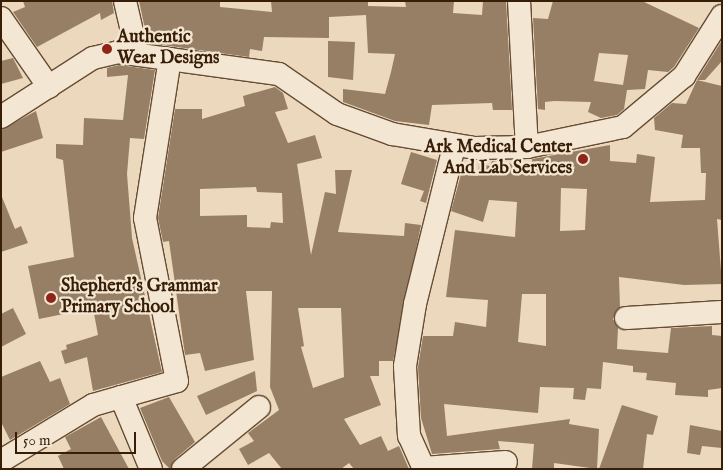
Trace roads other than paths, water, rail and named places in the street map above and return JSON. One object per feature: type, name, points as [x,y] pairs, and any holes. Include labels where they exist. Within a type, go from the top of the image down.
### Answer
[{"type":"street","points":[[125,1],[137,53]]},
{"type":"street","points":[[519,1],[527,147]]},
{"type":"street","points":[[1,117],[93,58],[137,53],[279,74],[357,123],[454,146],[527,147],[623,127],[684,76],[722,16]]},
{"type":"street","points":[[1,18],[49,86]]},
{"type":"street","points":[[1,461],[93,405],[178,381],[145,218],[170,59]]},
{"type":"street","points":[[454,146],[415,304],[405,366],[409,436],[424,468],[506,462]]},
{"type":"street","points":[[626,318],[722,312]]},
{"type":"street","points":[[121,397],[151,469]]},
{"type":"street","points":[[184,469],[259,406]]},
{"type":"place","name":"Authentic Wear Designs","points":[[107,49]]},
{"type":"place","name":"Ark Medical Center And Lab Services","points":[[583,159]]},
{"type":"place","name":"Shepherd's Grammar Primary School","points":[[51,298]]}]
